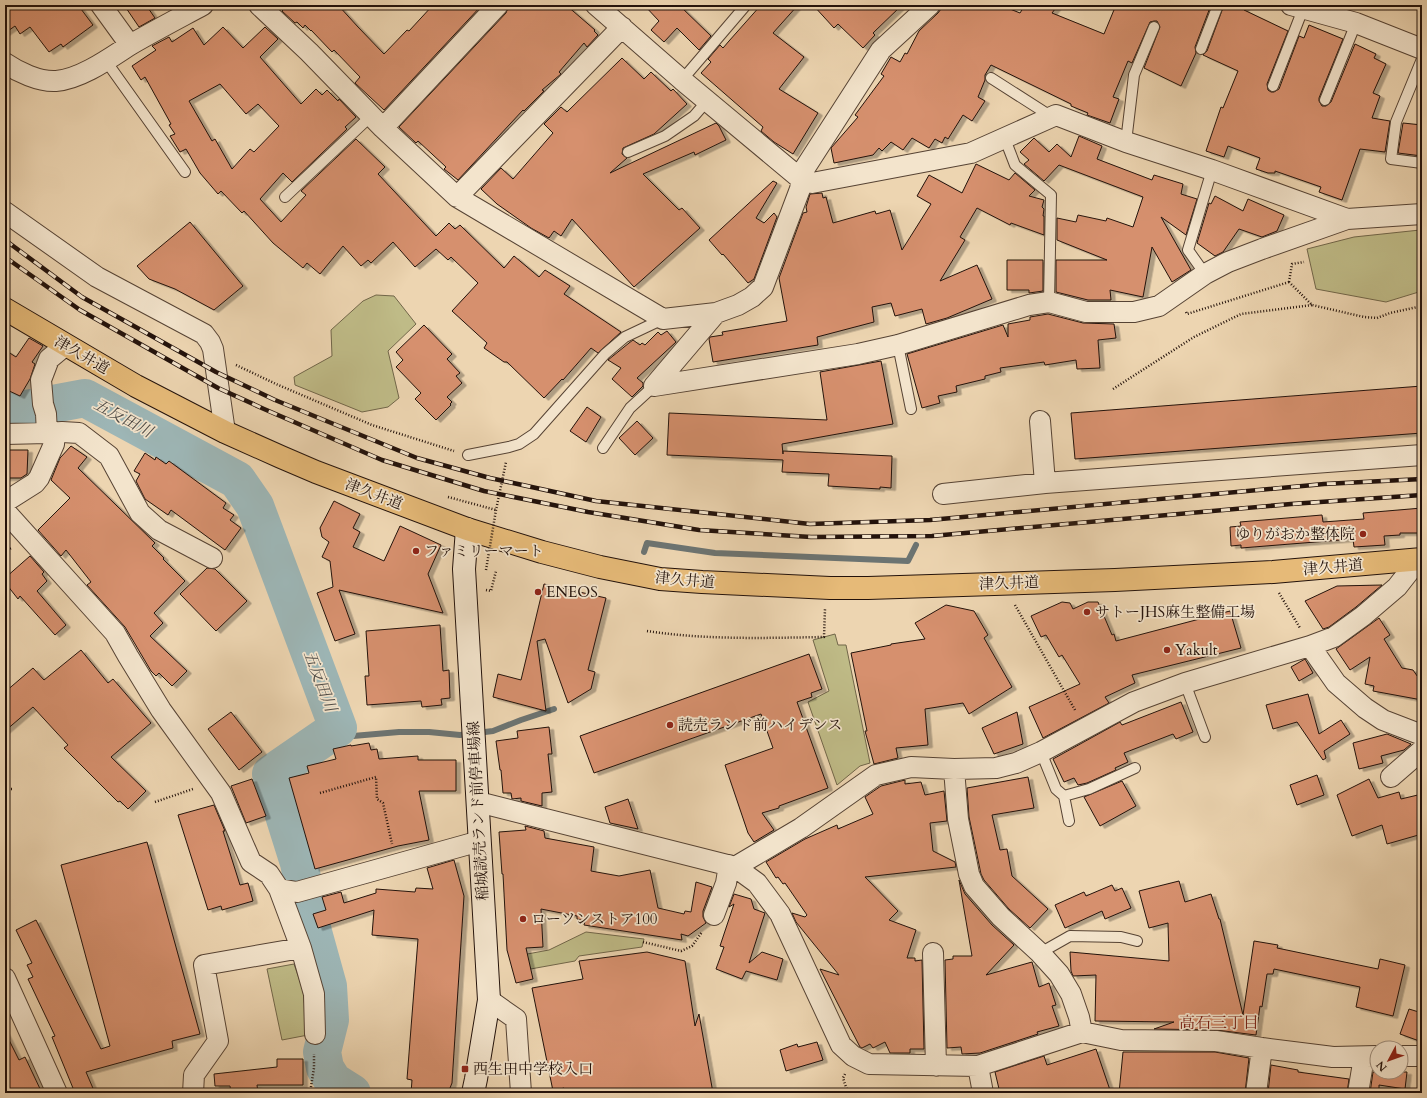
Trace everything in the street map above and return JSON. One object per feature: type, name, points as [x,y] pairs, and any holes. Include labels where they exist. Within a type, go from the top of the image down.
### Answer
[{"type":"main road","name":"津久井道","points":[[5,309],[62,344],[136,386],[225,432],[309,469],[467,529],[542,552],[600,567],[660,579],[830,588],[1155,578],[1273,572],[1421,559]]},
{"type":"main road","name":"稲城読売ランド前停車場線","points":[[467,529],[464,569],[489,1000],[473,1093]]},
{"type":"street","points":[[101,5],[130,45]]},
{"type":"street","points":[[5,63],[15,70],[33,78],[56,81],[77,75],[106,61],[130,45],[203,5]]},
{"type":"street","points":[[259,5],[309,52],[377,122],[457,197],[663,319],[716,313],[752,297],[763,286],[800,189],[803,172],[881,50],[930,5]]},
{"type":"street","points":[[377,122],[498,5]]},
{"type":"street","points":[[596,5],[682,80],[802,180],[812,183],[971,153],[1005,140],[1056,115],[1126,142],[1212,170],[1347,219]]},
{"type":"street","points":[[1297,7],[1356,23],[1422,49]]},
{"type":"street","points":[[457,197],[622,27]]},
{"type":"street","points":[[5,212],[97,277],[204,334],[213,349],[225,432]]},
{"type":"street","points":[[654,386],[858,354],[898,345],[1029,305],[1049,302],[1086,312],[1134,312],[1158,306],[1205,274],[1228,262],[1347,219],[1422,214]]},
{"type":"street","points":[[654,386],[716,313]]},
{"type":"street","points":[[5,502],[35,483],[39,478],[54,444],[48,421],[41,380],[49,359],[61,349],[62,344]]},
{"type":"street","points":[[5,434],[48,421],[79,433],[109,456],[140,513],[159,530],[212,558]]},
{"type":"street","points":[[1040,421],[1045,483]]},
{"type":"street","points":[[943,494],[1045,483],[1422,454]]},
{"type":"street","points":[[5,511],[115,633],[161,710],[221,793],[251,862],[296,890],[480,841]]},
{"type":"street","points":[[714,915],[732,866],[801,828],[876,775],[911,767],[954,769],[996,768],[1016,762],[1041,752],[1134,702],[1185,683],[1310,646],[1334,637],[1363,616],[1397,587],[1421,559]]},
{"type":"street","points":[[1310,646],[1336,683],[1365,708],[1382,720],[1422,735]]},
{"type":"street","points":[[1391,777],[1422,750]]},
{"type":"street","points":[[954,769],[958,819],[969,874],[974,886],[1001,917],[1040,952],[1060,974],[1079,1017],[1082,1032]]},
{"type":"street","points":[[478,802],[732,866],[757,883],[780,914],[841,1045],[853,1056],[870,1064],[978,1066],[1082,1032],[1121,1040],[1216,1041],[1332,1057],[1369,1057]]},
{"type":"street","points":[[296,890],[301,948],[314,994],[315,1034]]},
{"type":"street","points":[[193,1093],[194,1074],[218,1041],[204,965],[301,948]]},
{"type":"street","points":[[933,953],[936,1066]]},
{"type":"street","points":[[5,978],[57,1093]]},
{"type":"street","points":[[489,1000],[516,1019],[521,1093]]},
{"type":"street","points":[[1256,1093],[1262,1048]]},
{"type":"street","points":[[1409,1056],[1422,1056]]},
{"type":"street","points":[[1358,1093],[1369,1060]]},
{"type":"street","points":[[978,1066],[982,1093]]},
{"type":"lane","points":[[682,80],[746,5]]},
{"type":"lane","points":[[1201,49],[1218,5]]},
{"type":"lane","points":[[1273,86],[1297,7]]},
{"type":"lane","points":[[1325,100],[1356,23]]},
{"type":"lane","points":[[1126,142],[1134,75],[1154,27]]},
{"type":"lane","points":[[1422,59],[1396,122],[1391,159],[1422,163]]},
{"type":"lane","points":[[106,61],[185,172]]},
{"type":"lane","points":[[991,78],[1052,117]]},
{"type":"lane","points":[[628,152],[664,136],[694,116],[708,101]]},
{"type":"lane","points":[[285,197],[377,122]]},
{"type":"lane","points":[[1005,140],[1015,165],[1051,195],[1049,302]]},
{"type":"lane","points":[[1205,274],[1188,250],[1212,170]]},
{"type":"lane","points":[[468,455],[510,447],[519,444],[534,434],[605,354],[625,337],[663,319]]},
{"type":"lane","points":[[898,345],[911,408]]},
{"type":"lane","points":[[603,448],[630,408],[654,386]]},
{"type":"lane","points":[[1185,683],[1205,737]]},
{"type":"lane","points":[[1041,752],[1056,789],[1064,796],[1069,821]]},
{"type":"lane","points":[[1064,796],[1089,788],[1135,768]]},
{"type":"lane","points":[[1040,952],[1070,936],[1121,937],[1137,940]]},
{"type":"path","points":[[1289,282],[1292,264],[1304,262]]},
{"type":"path","points":[[1289,282],[1312,305]]},
{"type":"path","points":[[1187,314],[1289,282]]},
{"type":"path","points":[[1113,389],[1194,337],[1241,314],[1312,305],[1364,317],[1377,318],[1390,313],[1422,306]]},
{"type":"path","points":[[234,364],[276,384],[372,425],[468,455]]},
{"type":"path","points":[[485,577],[496,510],[506,462]]},
{"type":"path","points":[[447,497],[496,510]]},
{"type":"path","points":[[483,590],[491,591],[496,572]]},
{"type":"path","points":[[1278,592],[1310,646]]},
{"type":"path","points":[[1015,604],[1085,728]]},
{"type":"path","points":[[647,631],[724,638],[824,637],[825,608]]},
{"type":"path","points":[[320,793],[376,777],[377,799],[383,803],[397,864]]},
{"type":"path","points":[[155,802],[190,791],[211,780]]},
{"type":"path","points":[[5,789],[13,789]]},
{"type":"path","points":[[643,942],[681,951],[692,946]]},
{"type":"path","points":[[310,1093],[314,1068],[315,1034]]},
{"type":"path","points":[[843,1078],[848,1093]]},
{"type":"shaded area","points":[[1420,230],[1422,244],[1422,291],[1386,302],[1316,289],[1307,249],[1354,237]]},
{"type":"shaded area","points":[[376,295],[394,296],[416,324],[388,351],[399,398],[388,407],[362,412],[295,385],[294,377],[332,356],[331,330],[363,301]]},
{"type":"shaded area","points":[[835,634],[838,645],[846,645],[870,763],[860,766],[837,785],[808,702],[829,691],[813,640]]},
{"type":"shaded area","points":[[586,932],[644,939],[642,947],[579,956],[575,961],[514,972],[511,957],[549,950]]},
{"type":"shaded area","points":[[294,964],[303,990],[308,1035],[282,1040],[267,969]]},
{"type":"building","points":[[5,5],[78,5],[93,25],[63,47],[61,44],[49,52],[30,27],[20,34],[15,26],[5,33]]},
{"type":"building","points":[[124,5],[146,5],[155,18],[139,27]]},
{"type":"building","points":[[280,5],[338,5],[384,54],[407,30],[409,31],[433,5],[482,5],[384,110],[355,83],[360,77],[334,50],[332,52],[305,25],[303,28],[297,22],[295,23],[282,11],[284,9]]},
{"type":"building","points":[[509,5],[556,5],[558,7],[561,5],[566,5],[595,30],[594,31],[598,35],[587,47],[584,43],[559,72],[561,74],[542,90],[544,91],[524,111],[523,110],[458,180],[444,169],[446,167],[418,141],[416,143],[399,127],[506,13]]},
{"type":"building","points":[[644,5],[679,5],[711,36],[699,50],[677,28],[664,42],[651,30],[659,21]]},
{"type":"building","points":[[761,5],[798,5],[773,33],[804,57],[779,89],[818,113],[793,154],[774,142],[761,131],[763,127],[701,73],[711,62],[708,59],[720,45],[723,48]]},
{"type":"building","points":[[813,5],[902,5],[873,33],[875,35],[863,48],[838,24],[834,28]]},
{"type":"building","points":[[941,5],[1000,5],[1020,13],[1025,5],[1058,5],[1052,13],[1104,34],[1116,5],[1211,5],[1195,47],[1196,53],[1181,86],[1144,68],[1160,27],[1157,21],[1150,22],[1132,63],[1128,61],[1113,97],[1119,99],[1110,123],[1087,115],[1088,113],[1071,106],[1071,104],[991,65],[985,75],[985,80],[978,97],[985,101],[972,121],[963,115],[948,139],[945,137],[942,143],[935,139],[929,148],[912,138],[903,150],[891,142],[882,151],[879,148],[873,155],[834,163],[831,148],[858,117],[855,115],[884,76],[881,74],[891,57],[900,62],[905,53],[907,54],[919,31],[938,13],[941,9]]},
{"type":"building","points":[[1224,5],[1246,5],[1244,10],[1288,31],[1267,84],[1268,90],[1271,92],[1279,89],[1299,36],[1304,38],[1309,25],[1343,39],[1319,98],[1322,106],[1326,106],[1331,102],[1355,44],[1376,54],[1374,58],[1386,64],[1373,93],[1380,96],[1372,118],[1390,121],[1385,152],[1360,149],[1342,200],[1319,192],[1321,187],[1275,171],[1275,173],[1268,173],[1256,169],[1260,158],[1228,146],[1224,157],[1206,151],[1221,107],[1223,108],[1238,71],[1203,55],[1207,51]]},
{"type":"building","points":[[223,27],[243,48],[265,27],[278,39],[260,57],[301,104],[316,89],[322,95],[327,90],[338,101],[339,99],[356,117],[345,127],[347,129],[292,182],[283,173],[260,199],[281,222],[306,195],[301,191],[356,139],[385,167],[378,174],[436,236],[449,223],[455,229],[460,225],[504,268],[514,256],[539,277],[545,270],[570,286],[564,294],[621,332],[598,353],[591,348],[563,380],[562,379],[544,398],[507,362],[504,362],[484,348],[487,343],[452,311],[478,283],[451,257],[448,260],[436,249],[415,267],[393,242],[371,263],[368,260],[361,266],[343,246],[320,274],[307,263],[303,268],[273,243],[244,211],[242,213],[221,191],[218,194],[200,173],[186,149],[180,152],[170,136],[175,134],[169,125],[171,124],[145,77],[141,80],[132,66],[156,50],[152,46],[169,37],[172,42],[193,28],[204,45]],"holes":[[[220,84],[246,114],[258,104],[279,126],[254,152],[250,149],[232,169],[215,139],[212,141],[189,101]]]},
{"type":"building","points":[[622,58],[644,79],[651,72],[671,91],[673,89],[687,104],[654,134],[623,148],[622,154],[627,158],[610,173],[716,123],[726,140],[695,155],[694,152],[643,174],[679,210],[682,208],[700,228],[634,287],[572,219],[561,236],[554,231],[549,238],[531,228],[497,204],[481,189],[501,168],[513,179],[553,133],[544,124],[561,107],[567,112]]},
{"type":"building","points":[[1403,123],[1422,125],[1422,156],[1398,153]]},
{"type":"building","points":[[1079,136],[1102,146],[1097,159],[1152,180],[1154,175],[1183,184],[1181,194],[1197,199],[1186,235],[1161,217],[1191,270],[1172,282],[1152,247],[1143,297],[1110,290],[1111,300],[1088,300],[1056,292],[1056,260],[1107,260],[1057,240],[1057,218],[1076,222],[1078,215],[1106,221],[1107,218],[1133,227],[1143,197],[1059,165],[1044,181],[1024,164],[1029,160],[1020,152],[1034,138],[1049,152],[1057,144],[1071,157]]},
{"type":"building","points":[[976,164],[1009,180],[1015,173],[1035,190],[1029,196],[1044,200],[1042,207],[1044,209],[1044,235],[1011,223],[1010,225],[977,208],[960,237],[965,240],[940,281],[977,265],[992,299],[947,318],[926,324],[922,309],[895,316],[891,303],[872,307],[874,322],[817,337],[818,345],[713,362],[709,339],[710,337],[723,335],[722,332],[787,321],[779,278],[803,213],[807,212],[806,207],[810,194],[822,193],[823,198],[826,197],[833,223],[875,211],[876,214],[890,210],[902,250],[931,204],[917,196],[929,175],[962,193]]},
{"type":"building","points":[[773,181],[777,183],[756,218],[764,223],[774,213],[777,217],[754,279],[748,283],[709,240]]},
{"type":"building","points":[[1215,196],[1243,211],[1248,199],[1284,215],[1277,231],[1262,237],[1239,229],[1223,252],[1215,256],[1197,243],[1209,203],[1211,204]]},
{"type":"building","points":[[190,222],[243,286],[214,310],[175,289],[149,279],[137,266]]},
{"type":"building","points":[[1007,260],[1043,260],[1043,291],[1029,293],[1029,290],[1007,290]]},
{"type":"building","points":[[1048,314],[1083,323],[1114,324],[1116,338],[1098,340],[1100,368],[1077,369],[1076,360],[1045,365],[1044,362],[1000,368],[1001,372],[985,376],[985,379],[956,386],[957,392],[938,396],[940,403],[922,408],[907,354],[1003,325],[1008,337],[1008,324],[1030,320],[1030,317]]},
{"type":"building","points":[[424,325],[452,354],[447,359],[460,373],[456,376],[462,383],[447,397],[452,402],[450,404],[451,405],[436,420],[415,399],[421,393],[396,367],[403,360],[396,352]]},
{"type":"building","points":[[667,331],[676,342],[637,378],[643,383],[643,386],[632,397],[612,379],[621,368],[608,360],[633,340],[640,345],[642,343],[645,345],[658,332],[661,335]]},
{"type":"building","points":[[29,338],[43,346],[32,362],[35,364],[30,379],[20,396],[5,389],[5,350],[16,357]]},
{"type":"building","points":[[881,361],[893,424],[782,444],[783,454],[783,451],[892,456],[891,488],[880,487],[880,489],[828,486],[829,474],[782,472],[783,460],[667,455],[669,413],[827,420],[820,372]]},
{"type":"building","points":[[1422,386],[1422,433],[1075,459],[1071,413]]},
{"type":"building","points":[[587,407],[601,417],[586,442],[570,431]]},
{"type":"building","points":[[637,421],[653,438],[635,455],[619,438]]},
{"type":"building","points":[[71,446],[87,457],[78,468],[155,543],[152,546],[185,581],[154,613],[163,623],[150,636],[187,671],[172,686],[159,673],[156,676],[151,671],[125,627],[87,585],[91,582],[66,550],[61,556],[38,530],[70,498],[51,480],[60,458]]},
{"type":"building","points":[[5,450],[28,450],[27,474],[21,478],[5,478]]},
{"type":"building","points":[[145,453],[155,460],[156,457],[166,464],[169,461],[226,503],[223,508],[234,515],[230,520],[241,528],[225,550],[171,510],[168,515],[145,499],[136,481],[140,474],[134,471]]},
{"type":"building","points":[[334,501],[360,514],[353,528],[360,532],[353,547],[384,561],[400,526],[441,545],[428,574],[443,613],[339,590],[355,634],[335,641],[317,593],[333,587],[330,561],[322,557],[329,542],[322,537],[320,528]]},
{"type":"building","points":[[1422,508],[1422,533],[1400,533],[1400,535],[1384,536],[1385,545],[1354,547],[1353,539],[1241,548],[1241,545],[1231,546],[1230,527],[1241,526],[1240,522],[1322,515],[1323,522],[1364,519],[1363,513]]},
{"type":"building","points":[[30,556],[44,572],[42,574],[47,581],[37,591],[66,625],[55,635],[20,596],[18,599],[7,585],[10,583],[5,578]]},
{"type":"building","points":[[207,568],[215,569],[247,601],[216,631],[180,594]]},
{"type":"building","points":[[544,584],[606,598],[588,670],[595,672],[591,689],[568,703],[545,639],[537,641],[546,711],[493,697],[498,674],[521,680]]},
{"type":"building","points":[[1382,585],[1356,607],[1329,627],[1323,629],[1305,601],[1337,586]]},
{"type":"building","points":[[1062,602],[1070,603],[1073,609],[1088,602],[1098,602],[1116,641],[1230,611],[1241,648],[1132,675],[1135,683],[1105,697],[1109,703],[1043,738],[1029,707],[1080,684],[1062,655],[1059,657],[1046,635],[1041,637],[1031,616]]},
{"type":"building","points":[[946,605],[974,611],[988,635],[984,638],[1012,687],[969,714],[963,703],[925,709],[928,745],[896,748],[898,758],[874,764],[865,731],[867,731],[851,653],[891,644],[925,639],[915,623]]},
{"type":"building","points":[[1379,618],[1390,635],[1384,639],[1402,668],[1413,670],[1422,683],[1422,700],[1373,691],[1374,686],[1365,684],[1370,657],[1350,670],[1336,649]]},
{"type":"building","points":[[440,625],[443,671],[449,670],[450,698],[441,699],[442,705],[422,707],[421,701],[367,705],[365,676],[369,676],[366,631]]},
{"type":"building","points":[[81,650],[108,683],[113,679],[151,723],[111,757],[146,791],[128,809],[120,801],[118,802],[64,748],[68,745],[33,707],[5,731],[5,692],[33,668],[44,680]]},
{"type":"building","name":"読売ランド前ハイデンス","points":[[809,654],[822,689],[811,693],[812,697],[797,702],[828,788],[779,806],[779,808],[762,813],[774,830],[754,842],[748,833],[725,765],[773,748],[761,714],[594,773],[580,736]]},
{"type":"building","points":[[1305,659],[1313,673],[1299,681],[1291,667]]},
{"type":"building","points":[[1308,694],[1319,734],[1341,720],[1350,734],[1324,751],[1326,758],[1323,760],[1297,722],[1273,729],[1266,705]]},
{"type":"building","points":[[1181,702],[1193,732],[1176,739],[1173,734],[1124,753],[1128,762],[1115,768],[1116,770],[1087,783],[1078,785],[1074,778],[1064,782],[1053,759],[1120,722],[1122,725]]},
{"type":"building","points":[[231,712],[262,752],[239,770],[208,729]]},
{"type":"building","points":[[1017,712],[1023,744],[994,754],[982,728]]},
{"type":"building","points":[[549,727],[552,754],[548,754],[552,792],[542,793],[542,806],[521,801],[521,798],[512,799],[511,793],[503,793],[496,741],[518,738],[517,731]]},
{"type":"building","points":[[1387,734],[1411,744],[1404,750],[1381,756],[1383,763],[1359,769],[1353,743]]},
{"type":"building","points":[[369,743],[371,750],[377,749],[379,759],[418,756],[418,760],[456,760],[456,791],[419,791],[429,840],[398,846],[315,869],[289,778],[309,773],[307,766],[336,759],[333,749]]},
{"type":"building","points":[[1317,775],[1324,795],[1297,805],[1290,785]]},
{"type":"building","points":[[1028,777],[1034,808],[992,815],[1000,850],[1007,849],[1012,876],[1048,909],[1030,928],[1009,909],[984,880],[981,874],[969,817],[967,788]]},
{"type":"building","points":[[252,779],[266,816],[246,823],[231,786]]},
{"type":"building","points":[[1369,779],[1378,798],[1399,792],[1401,799],[1422,794],[1422,834],[1387,844],[1382,825],[1352,836],[1337,795]]},
{"type":"building","points":[[905,780],[905,784],[921,782],[925,795],[944,791],[947,821],[930,823],[933,851],[955,862],[956,867],[865,877],[898,911],[889,920],[916,930],[907,958],[915,958],[915,961],[922,960],[924,1049],[910,1049],[910,1053],[890,1053],[885,1042],[873,1048],[870,1044],[862,1048],[860,1047],[820,969],[839,975],[796,922],[792,913],[805,917],[807,915],[785,883],[783,884],[778,877],[776,878],[766,862],[805,839],[837,825],[838,829],[873,814],[865,797],[881,786]]},
{"type":"building","points":[[1122,781],[1136,806],[1100,826],[1084,797]]},
{"type":"building","points":[[628,799],[638,829],[610,823],[605,807]]},
{"type":"building","points":[[214,805],[225,831],[223,831],[240,885],[248,883],[253,901],[222,910],[221,906],[208,910],[178,815]]},
{"type":"building","points":[[525,826],[544,831],[545,838],[594,847],[591,871],[619,876],[650,870],[658,908],[684,914],[685,911],[691,912],[696,882],[712,887],[703,911],[703,917],[706,923],[688,936],[681,934],[682,940],[584,925],[585,921],[577,919],[577,916],[541,909],[543,947],[526,948],[533,979],[516,983],[507,950],[499,832],[526,830]]},
{"type":"building","points":[[147,842],[200,1034],[172,1041],[173,1048],[86,1072],[95,1093],[75,1093],[52,1037],[55,1036],[28,979],[33,977],[27,965],[32,963],[16,930],[36,920],[101,1049],[110,1046],[61,865]]},
{"type":"building","points":[[454,860],[464,896],[452,1083],[448,1093],[411,1093],[412,1080],[407,1079],[418,939],[372,935],[374,910],[318,928],[313,914],[326,910],[322,897],[341,892],[344,903],[376,893],[376,889],[415,892],[416,888],[433,889],[427,868]]},
{"type":"building","points":[[959,880],[965,894],[992,925],[1014,945],[986,975],[1032,962],[1039,987],[1049,983],[1056,1005],[1052,1006],[1059,1026],[1037,1032],[1038,1034],[980,1053],[962,1054],[961,1047],[947,1048],[945,960],[953,959],[953,956],[972,956]]},
{"type":"building","points":[[1179,881],[1185,902],[1211,894],[1220,919],[1243,1015],[1254,941],[1278,945],[1277,948],[1378,969],[1380,959],[1405,965],[1393,1016],[1356,1007],[1360,987],[1274,969],[1273,974],[1267,974],[1262,1007],[1260,1006],[1256,1035],[1216,1030],[1154,1029],[1174,1022],[1095,1021],[1096,975],[1073,976],[1071,971],[1070,952],[1169,961],[1168,923],[1149,928],[1139,891]]},
{"type":"building","points":[[1112,885],[1115,891],[1122,888],[1131,908],[1105,919],[1102,911],[1065,928],[1055,905],[1084,892],[1086,896]]},
{"type":"building","points":[[734,894],[751,899],[754,909],[765,913],[749,963],[762,952],[783,959],[777,980],[746,971],[742,979],[716,969],[724,947],[720,946],[734,904],[729,907]]},
{"type":"building","points":[[647,952],[685,961],[695,1026],[699,1014],[713,1093],[565,1093],[564,1088],[553,1091],[532,988],[583,979],[579,961]]},
{"type":"building","points":[[1409,1009],[1422,1013],[1422,1042],[1400,1034]]},
{"type":"building","points":[[5,1032],[19,1060],[25,1057],[42,1093],[5,1093]]},
{"type":"building","points":[[817,1042],[823,1060],[786,1071],[780,1050],[797,1044],[798,1047]]},
{"type":"building","points":[[1096,1049],[1111,1093],[1000,1093],[995,1072],[1044,1056],[1047,1065]]},
{"type":"building","points":[[1123,1052],[1215,1052],[1249,1058],[1245,1093],[1226,1093],[1212,1090],[1211,1093],[1119,1093]]},
{"type":"building","points":[[277,1059],[303,1059],[303,1085],[257,1085],[258,1093],[231,1093],[230,1086],[215,1086],[214,1074],[277,1067]]},
{"type":"building","points":[[1271,1065],[1298,1070],[1298,1072],[1349,1079],[1347,1093],[1268,1093]]},
{"type":"building","points":[[1372,1080],[1406,1080],[1405,1089],[1379,1085],[1379,1093],[1370,1093]]},
{"type":"waterway","name":"五反田川","points":[[5,413],[85,398],[237,480],[255,506],[338,728],[271,774],[299,863],[313,932],[328,986],[330,1020],[322,1052],[325,1068],[333,1081],[352,1093]]},
{"type":"waterway","points":[[644,552],[647,543],[715,553],[908,561],[916,545]]},
{"type":"waterway","points":[[338,728],[353,736],[399,732],[429,732],[460,735],[493,731],[554,709]]},
{"type":"railway","points":[[5,240],[82,297],[216,372],[275,400],[417,458],[490,478],[596,501],[810,524],[930,520],[1324,484],[1422,479]]},
{"type":"railway","points":[[5,257],[80,310],[218,388],[264,409],[382,460],[484,491],[588,512],[699,530],[811,537],[932,536],[1291,504],[1422,495]]},
{"type":"place","name":"ゆりがおか整体院","points":[[1363,534]]},
{"type":"place","name":"ファミリーマート","points":[[416,551]]},
{"type":"place","name":"ENEOS","points":[[538,592]]},
{"type":"place","name":"サトーJHS麻生整備工場","points":[[1087,612]]},
{"type":"place","name":"Yakult","points":[[1167,650]]},
{"type":"place","name":"読売ランド前ハイデンス","points":[[670,725]]},
{"type":"place","name":"ローソンストア100","points":[[523,919]]},
{"type":"place","name":"西生田中学校入口","points":[[465,1069]]},
{"type":"district","name":"高石三丁目","points":[[1219,1023]]}]
